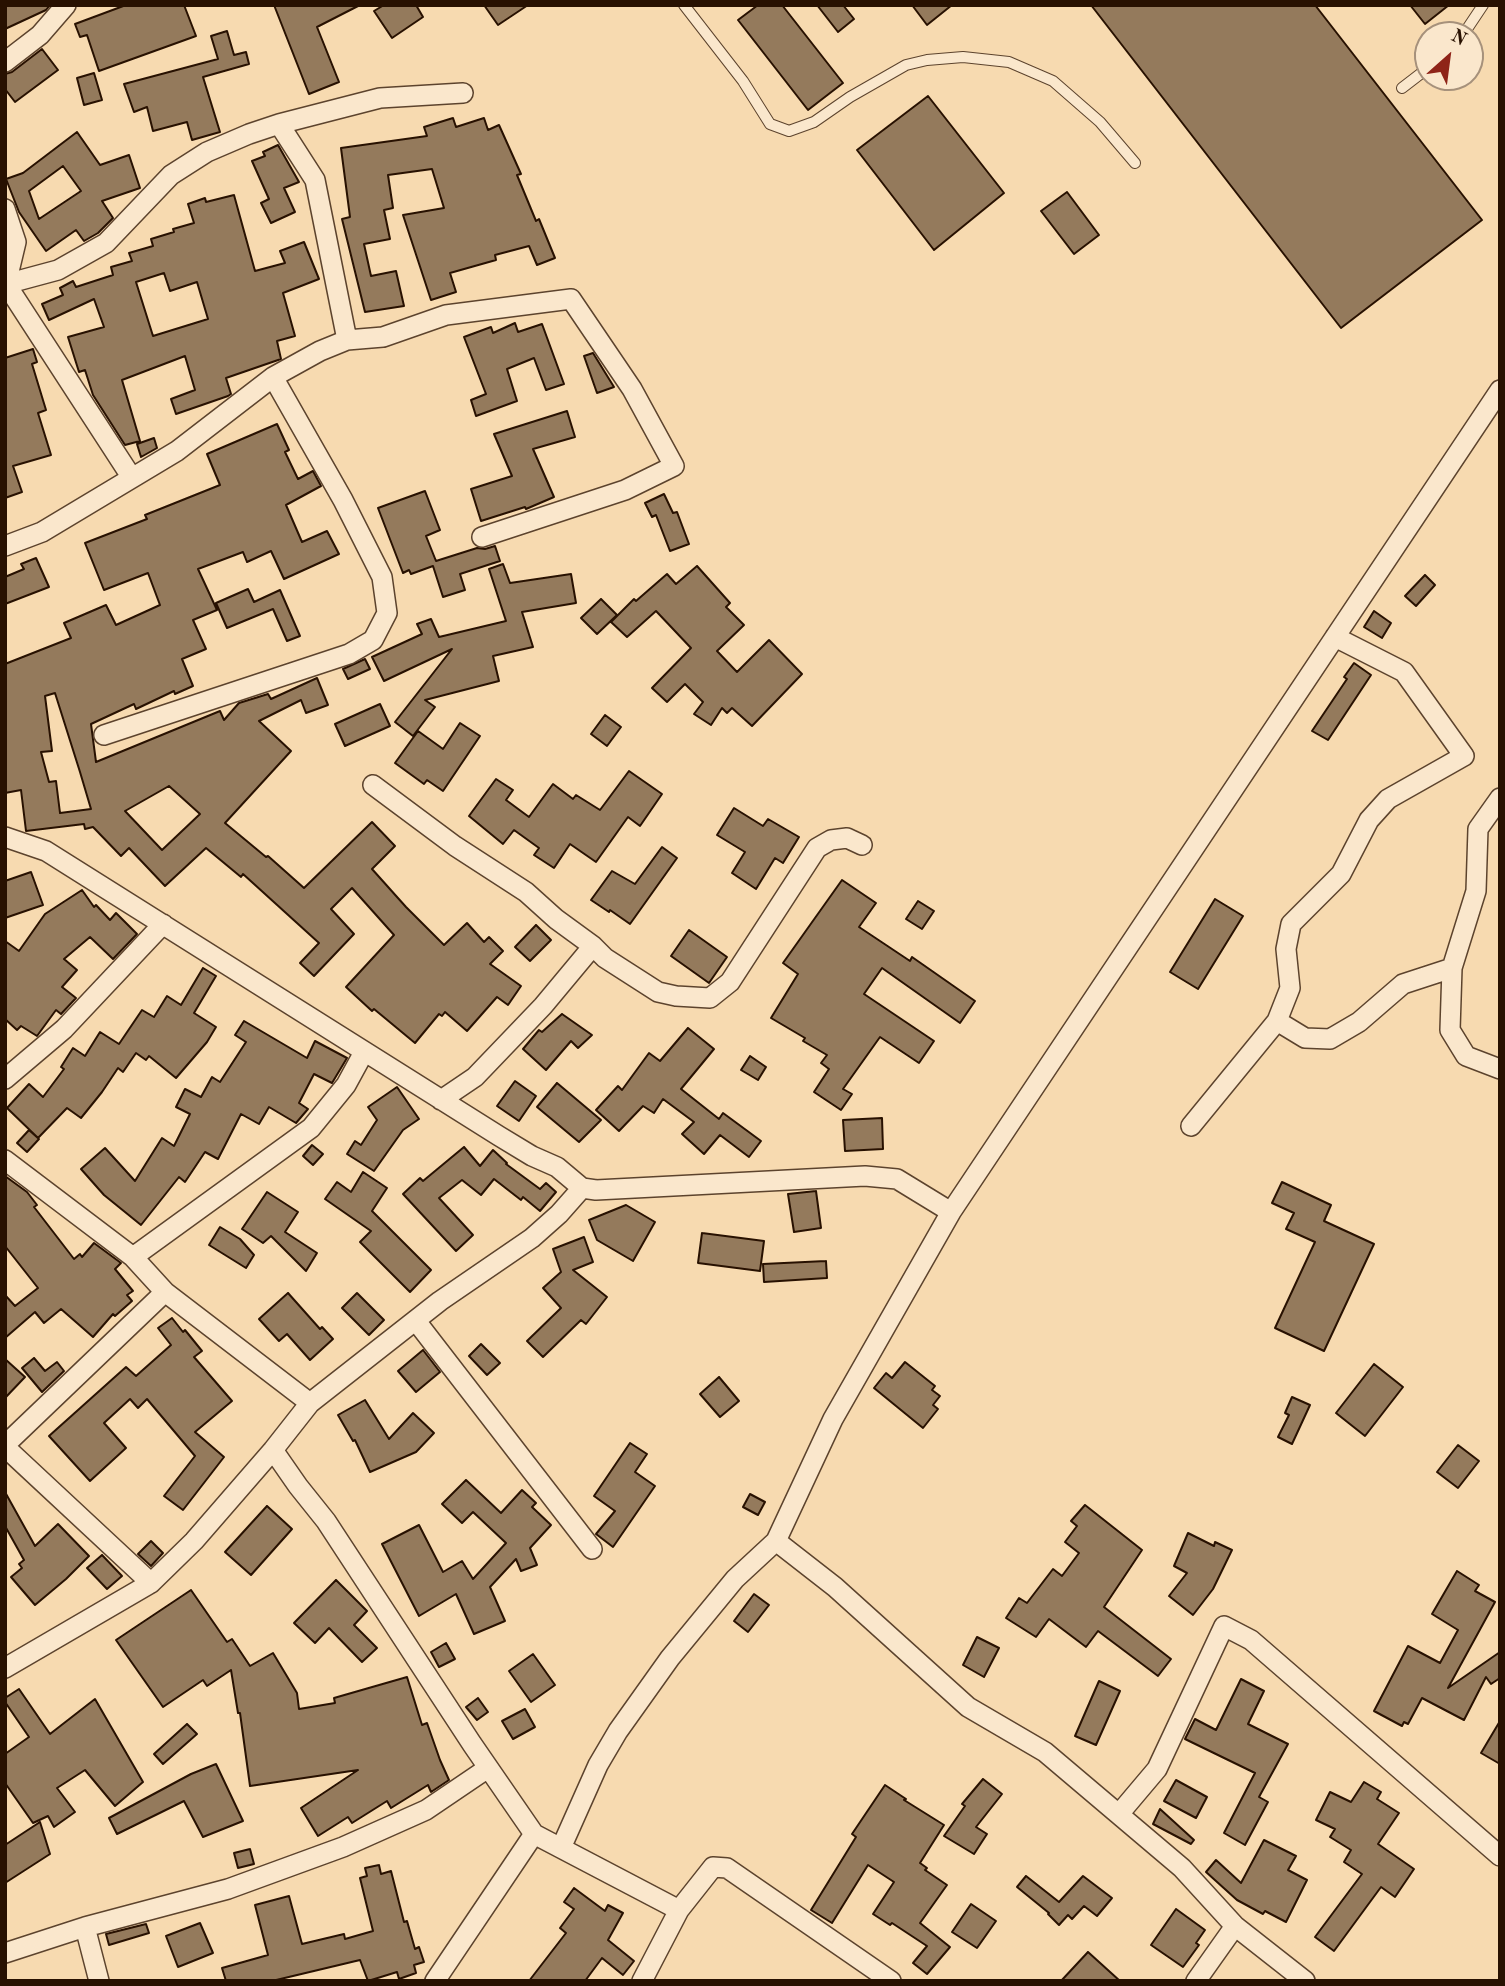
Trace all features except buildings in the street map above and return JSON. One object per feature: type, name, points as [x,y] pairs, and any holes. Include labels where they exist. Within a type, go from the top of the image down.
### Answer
[{"type":"street","points":[[5,62],[40,35],[66,5]]},
{"type":"street","points":[[6,284],[58,270],[106,243],[171,175],[208,152],[279,124],[380,98],[463,93]]},
{"type":"street","points":[[279,124],[315,180],[347,340]]},
{"type":"street","points":[[5,209],[16,242],[6,284],[132,478]]},
{"type":"street","points":[[5,546],[42,532],[177,451],[273,377],[320,351],[347,340],[383,337],[446,315],[571,299],[632,389],[674,466],[625,490],[482,537]]},
{"type":"street","points":[[104,735],[349,654],[373,640],[387,613],[382,577],[343,500],[273,377]]},
{"type":"street","points":[[561,1848],[598,1765],[618,1731],[670,1658],[727,1588],[776,1541],[833,1419],[951,1212],[1500,390]]},
{"type":"street","points":[[1191,1126],[1277,1021],[1290,988],[1286,949],[1291,924],[1341,874],[1369,820],[1388,799],[1464,756],[1404,672],[1335,638]]},
{"type":"street","points":[[373,785],[455,846],[526,892],[605,958],[658,992],[676,996],[710,998],[730,982],[817,848],[831,840],[847,838],[862,845]]},
{"type":"street","points":[[1500,798],[1478,829],[1476,891],[1452,968],[1450,1030],[1466,1056],[1500,1069]]},
{"type":"street","points":[[6,836],[46,851],[441,1100],[532,1156],[557,1167],[582,1188],[596,1190],[864,1176],[897,1179],[951,1212]]},
{"type":"street","points":[[5,1079],[64,1029],[163,924]]},
{"type":"street","points":[[441,1100],[475,1076],[543,1006],[593,946]]},
{"type":"street","points":[[1277,1021],[1305,1038],[1330,1039],[1359,1022],[1404,984],[1452,968]]},
{"type":"street","points":[[133,1257],[311,1128],[346,1085],[364,1052]]},
{"type":"street","points":[[5,1160],[133,1257],[165,1292],[310,1403]]},
{"type":"street","points":[[5,1668],[151,1583],[194,1541],[310,1403],[440,1301],[532,1238],[559,1214],[582,1188]]},
{"type":"street","points":[[151,1583],[5,1446],[165,1292]]},
{"type":"street","points":[[416,1321],[592,1549]]},
{"type":"street","points":[[273,1450],[326,1521],[534,1834],[679,1910]]},
{"type":"street","points":[[776,1541],[835,1587],[968,1707],[1045,1752],[1182,1868],[1235,1926],[1305,1981]]},
{"type":"street","points":[[1119,1814],[1157,1769],[1224,1626],[1251,1640],[1500,1856]]},
{"type":"street","points":[[5,1953],[85,1927],[228,1889],[343,1847],[426,1810],[488,1768]]},
{"type":"street","points":[[435,1981],[534,1834]]},
{"type":"street","points":[[642,1981],[679,1910],[713,1867],[727,1868],[891,1981]]},
{"type":"street","points":[[1196,1981],[1235,1926]]},
{"type":"street","points":[[85,1927],[99,1981]]},
{"type":"lane","points":[[684,5],[736,72],[770,124],[780,128],[789,131],[814,122],[850,96],[906,65],[963,57],[1009,62],[1053,81],[1100,122],[1135,163]]},
{"type":"lane","points":[[1472,21],[1483,5]]},
{"type":"lane","points":[[1402,88],[1414,79]]}]
